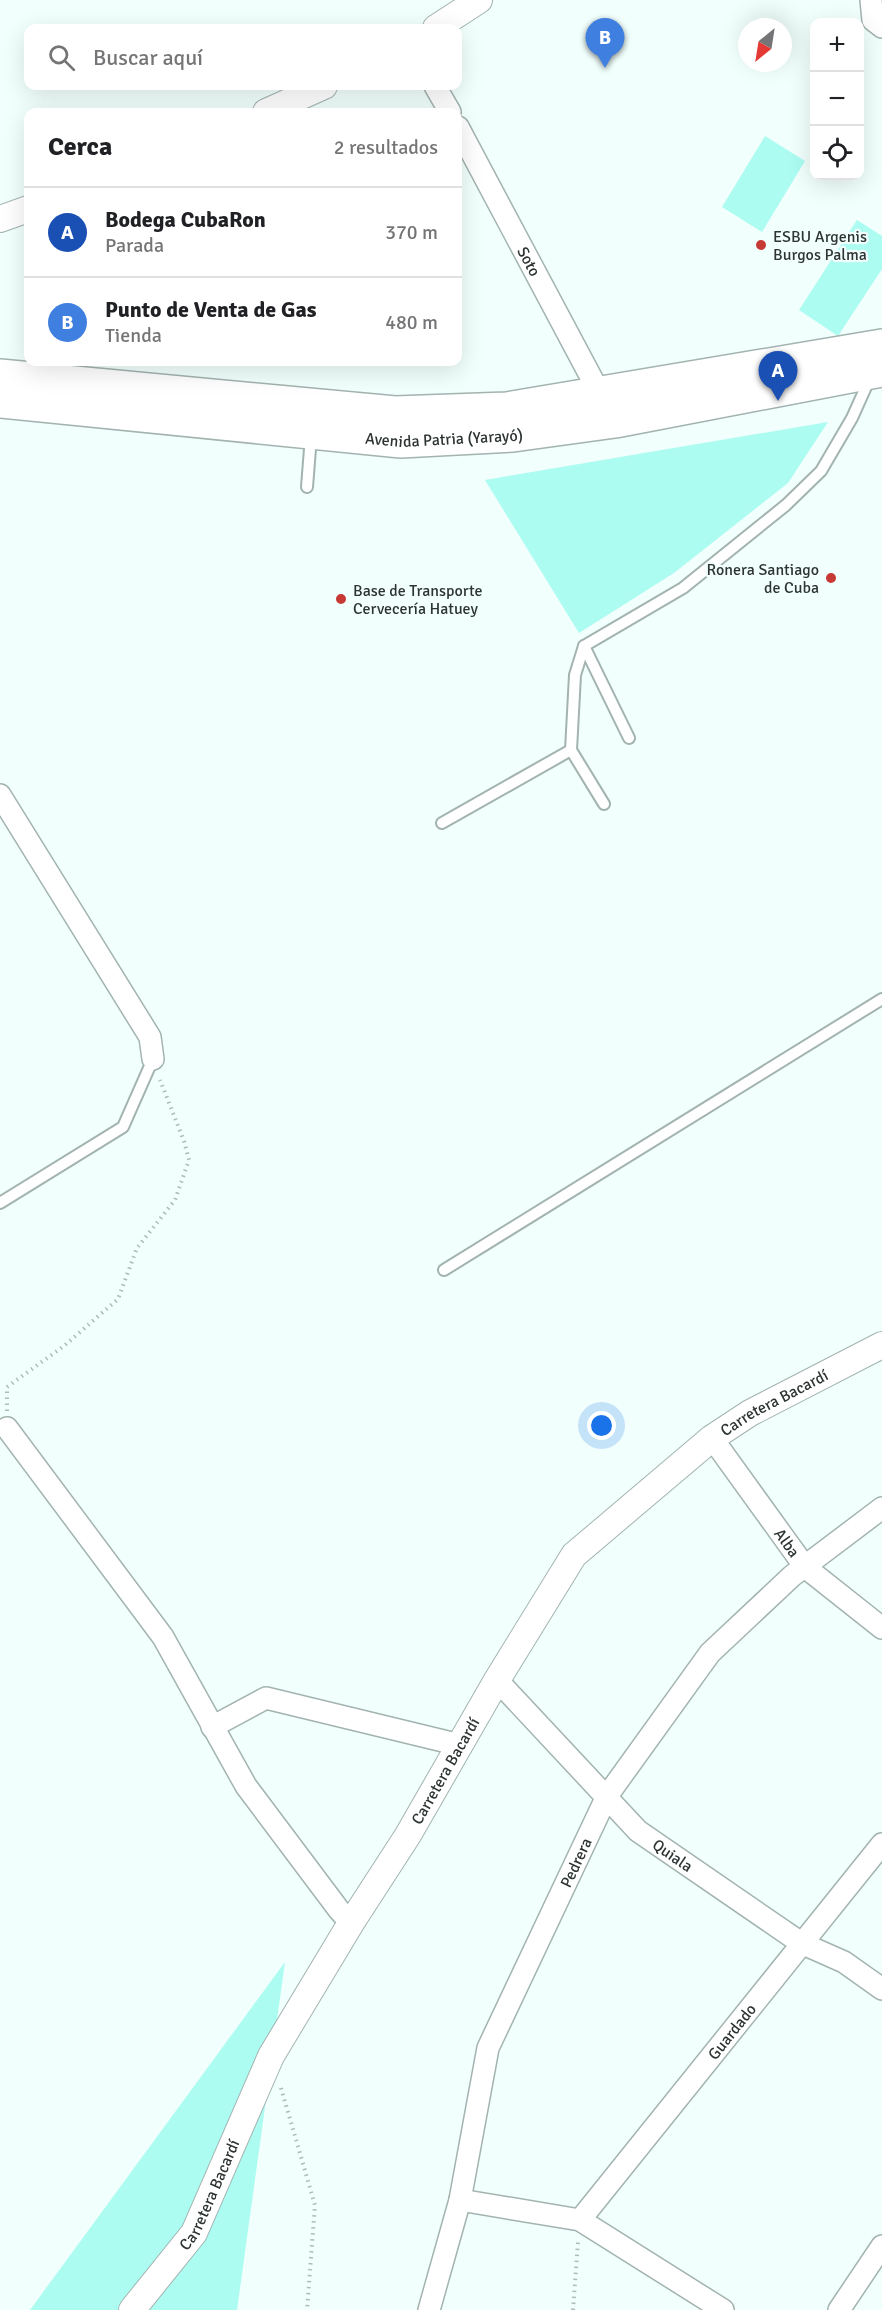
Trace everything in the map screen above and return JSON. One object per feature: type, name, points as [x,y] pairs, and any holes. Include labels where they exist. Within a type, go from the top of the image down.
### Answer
[{"type":"main road","name":"Avenida Patria (Yarayó)","points":[[0,376],[395,413],[507,409],[600,394],[880,361]]},
{"type":"main road","name":"Avenida Patria (Yarayó)","points":[[0,401],[401,441],[513,435],[615,421],[880,361]]},
{"type":"street","points":[[442,24],[478,0]]},
{"type":"street","points":[[871,0],[873,20],[882,27]]},
{"type":"street","points":[[275,108],[315,90]]},
{"type":"street","points":[[437,90],[448,108]]},
{"type":"street","name":"Soto","points":[[462,135],[600,394]]},
{"type":"street","points":[[0,219],[24,210]]},
{"type":"street","points":[[0,795],[150,1037],[153,1059]]},
{"type":"street","name":"Carretera Bacardí","points":[[132,2310],[194,2233],[271,2056],[351,1923],[408,1835],[497,1680],[574,1555],[712,1438],[750,1413],[882,1345]]},
{"type":"street","points":[[7,1428],[163,1637],[246,1786],[351,1923]]},
{"type":"street","name":"Alba","points":[[712,1438],[805,1567],[882,1629]]},
{"type":"street","name":"Pedrera","points":[[429,2310],[460,2200],[488,2048],[607,1796],[710,1653],[792,1576],[882,1508]]},
{"type":"street","name":"Quiala","points":[[497,1680],[638,1831],[801,1943],[844,1962],[882,1989]]},
{"type":"street","points":[[212,1726],[266,1698],[460,1746]]},
{"type":"street","name":"Guardado","points":[[580,2220],[882,1844]]},
{"type":"street","points":[[460,2200],[580,2220],[723,2310]]},
{"type":"street","points":[[839,2310],[882,2246]]},
{"type":"lane","points":[[604,804],[571,750],[575,675],[584,646],[683,588],[786,505],[820,471],[852,418],[880,361]]},
{"type":"lane","points":[[308,487],[311,433]]},
{"type":"lane","points":[[584,646],[629,738]]},
{"type":"lane","points":[[442,823],[571,750]]},
{"type":"lane","points":[[444,1270],[882,999]]},
{"type":"lane","points":[[0,1203],[123,1127],[153,1059]]},
{"type":"path","points":[[7,1428],[7,1387],[64,1346],[118,1299],[136,1248],[176,1200],[189,1160],[153,1059]]},
{"type":"path","points":[[271,2056],[315,2205],[307,2310]]},
{"type":"path","points":[[573,2310],[580,2220]]},
{"type":"shaded area","points":[[765,136],[805,161],[762,232],[722,207]]},
{"type":"shaded area","points":[[857,220],[882,236],[882,269],[838,336],[799,310]]},
{"type":"shaded area","points":[[828,422],[788,483],[674,573],[579,633],[485,480]]},
{"type":"shaded area","points":[[285,1962],[237,2310],[30,2310]]},
{"type":"place","name":"Punto de Venta de Gas","points":[[605,68]]},
{"type":"place","name":"ESBU Argenis Burgos Palma","points":[[761,245]]},
{"type":"place","name":"Bodega CubaRon","points":[[778,401]]},
{"type":"place","name":"Ronera Santiago de Cuba","points":[[831,578]]},
{"type":"place","name":"Base de Transporte Cervecería Hatuey","points":[[341,599]]}]
